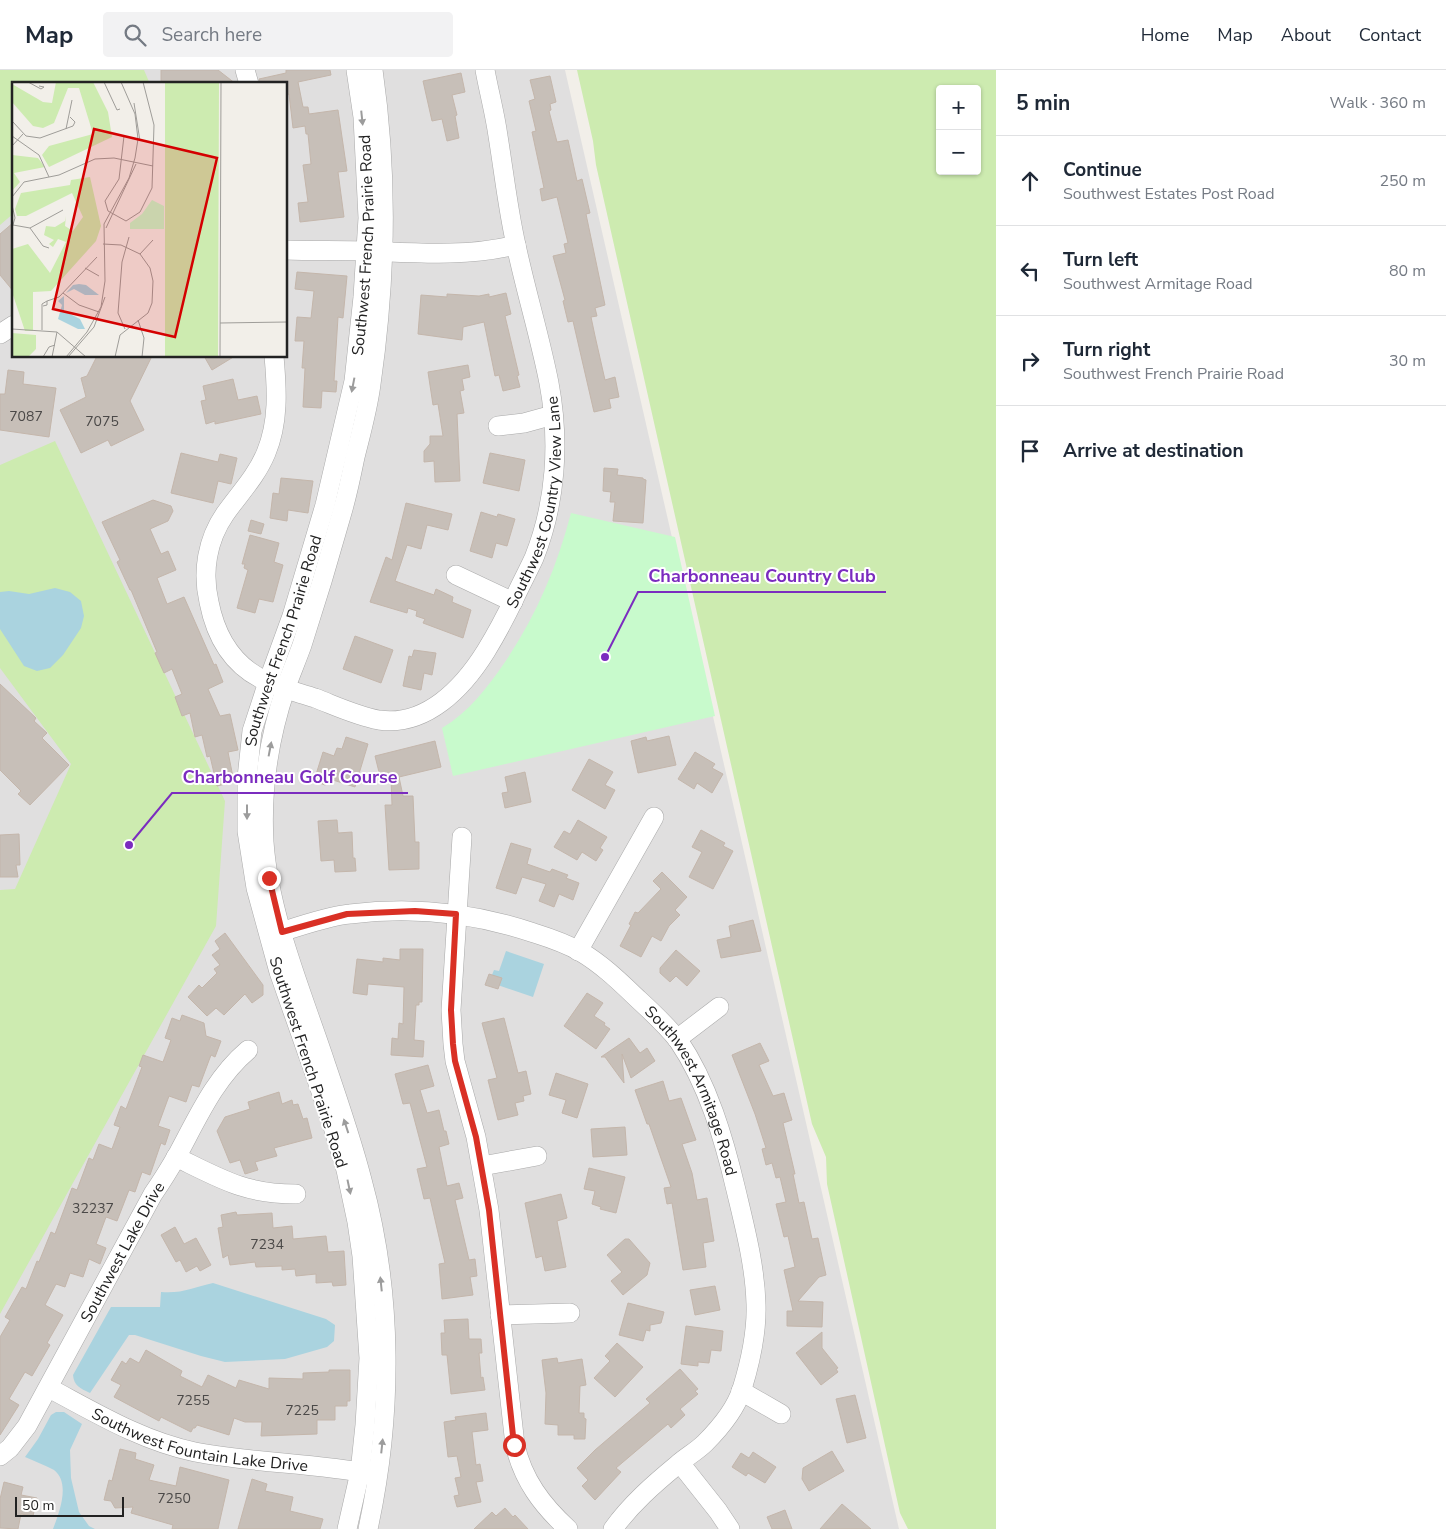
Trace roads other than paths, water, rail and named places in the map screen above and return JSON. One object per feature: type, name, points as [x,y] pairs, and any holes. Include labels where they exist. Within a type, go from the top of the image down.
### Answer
[{"type":"street","name":"Southwest French Prairie Road","points":[[356,70],[363,117],[368,218],[376,252]]},
{"type":"street","name":"Southwest French Prairie Road","points":[[368,1529],[369,1474],[366,1425],[369,1358],[366,1291],[357,1222],[346,1170],[275,934],[252,867],[247,831],[247,787],[252,731],[277,685],[292,616],[326,506],[354,381],[376,252],[382,154],[373,70]]},
{"type":"street","name":"Southwest Country View Lane","points":[[274,358],[277,408],[271,440],[252,480],[218,525],[212,539],[206,570],[209,605],[218,630],[229,654],[239,664],[277,685],[366,717],[380,720],[399,720],[418,716],[440,704],[460,685],[478,664],[501,628],[533,559],[543,530],[555,466],[553,415],[540,340],[516,245],[498,133],[485,70]]},
{"type":"street","points":[[288,250],[468,254],[494,251],[516,245]]},
{"type":"street","points":[[0,334],[12,326]]},
{"type":"street","points":[[498,426],[524,423],[553,415]]},
{"type":"street","points":[[456,575],[513,602]]},
{"type":"street","points":[[578,950],[654,817]]},
{"type":"street","points":[[462,837],[451,1010],[455,1061],[474,1129],[489,1210],[514,1445],[519,1462],[539,1498],[568,1529]]},
{"type":"street","name":"Southwest Armitage Road","points":[[275,934],[347,914],[415,911],[456,914],[508,924],[545,936],[578,950],[616,979],[650,1010],[676,1039],[704,1088],[722,1136],[748,1237],[754,1272],[756,1322],[741,1391],[731,1411],[709,1439],[645,1493],[613,1529]]},
{"type":"street","points":[[676,1039],[719,1007]]},
{"type":"street","name":"Southwest Lake Drive","points":[[0,1456],[10,1448],[27,1426],[202,1108],[226,1070],[248,1050]]},
{"type":"street","points":[[176,1156],[224,1181],[249,1190],[274,1194],[296,1194]]},
{"type":"street","points":[[482,1166],[537,1156]]},
{"type":"street","points":[[500,1315],[570,1313]]},
{"type":"street","name":"Southwest Fountain Lake Drive","points":[[49,1388],[119,1425],[156,1441],[194,1451],[244,1459],[369,1474]]},
{"type":"street","points":[[741,1391],[781,1414]]},
{"type":"street","points":[[680,1463],[730,1529]]},
{"type":"street","name":"Southwest French Prairie Road","points":[[347,1529],[369,1474]]},
{"type":"water","points":[[55,588],[70,592],[81,601],[84,616],[81,628],[63,655],[50,668],[37,671],[24,666],[0,629],[0,592],[9,591],[29,594]]},
{"type":"water","points":[[506,951],[544,964],[533,997],[489,982],[494,970],[499,971]]},
{"type":"water","points":[[213,1283],[326,1319],[335,1325],[334,1341],[327,1347],[285,1359],[225,1362],[135,1335],[129,1335],[90,1393],[76,1384],[73,1375],[111,1307],[160,1307],[161,1292],[182,1291]]},
{"type":"water","points":[[56,1412],[64,1412],[82,1424],[70,1450],[71,1478],[79,1512],[89,1526],[95,1529],[53,1529],[62,1498],[62,1482],[54,1470],[25,1457],[38,1439],[51,1415]]},
{"type":"place","name":"Charbonneau Country Club","points":[[605,657]]},
{"type":"place","name":"Charbonneau Golf Course","points":[[129,845]]}]
